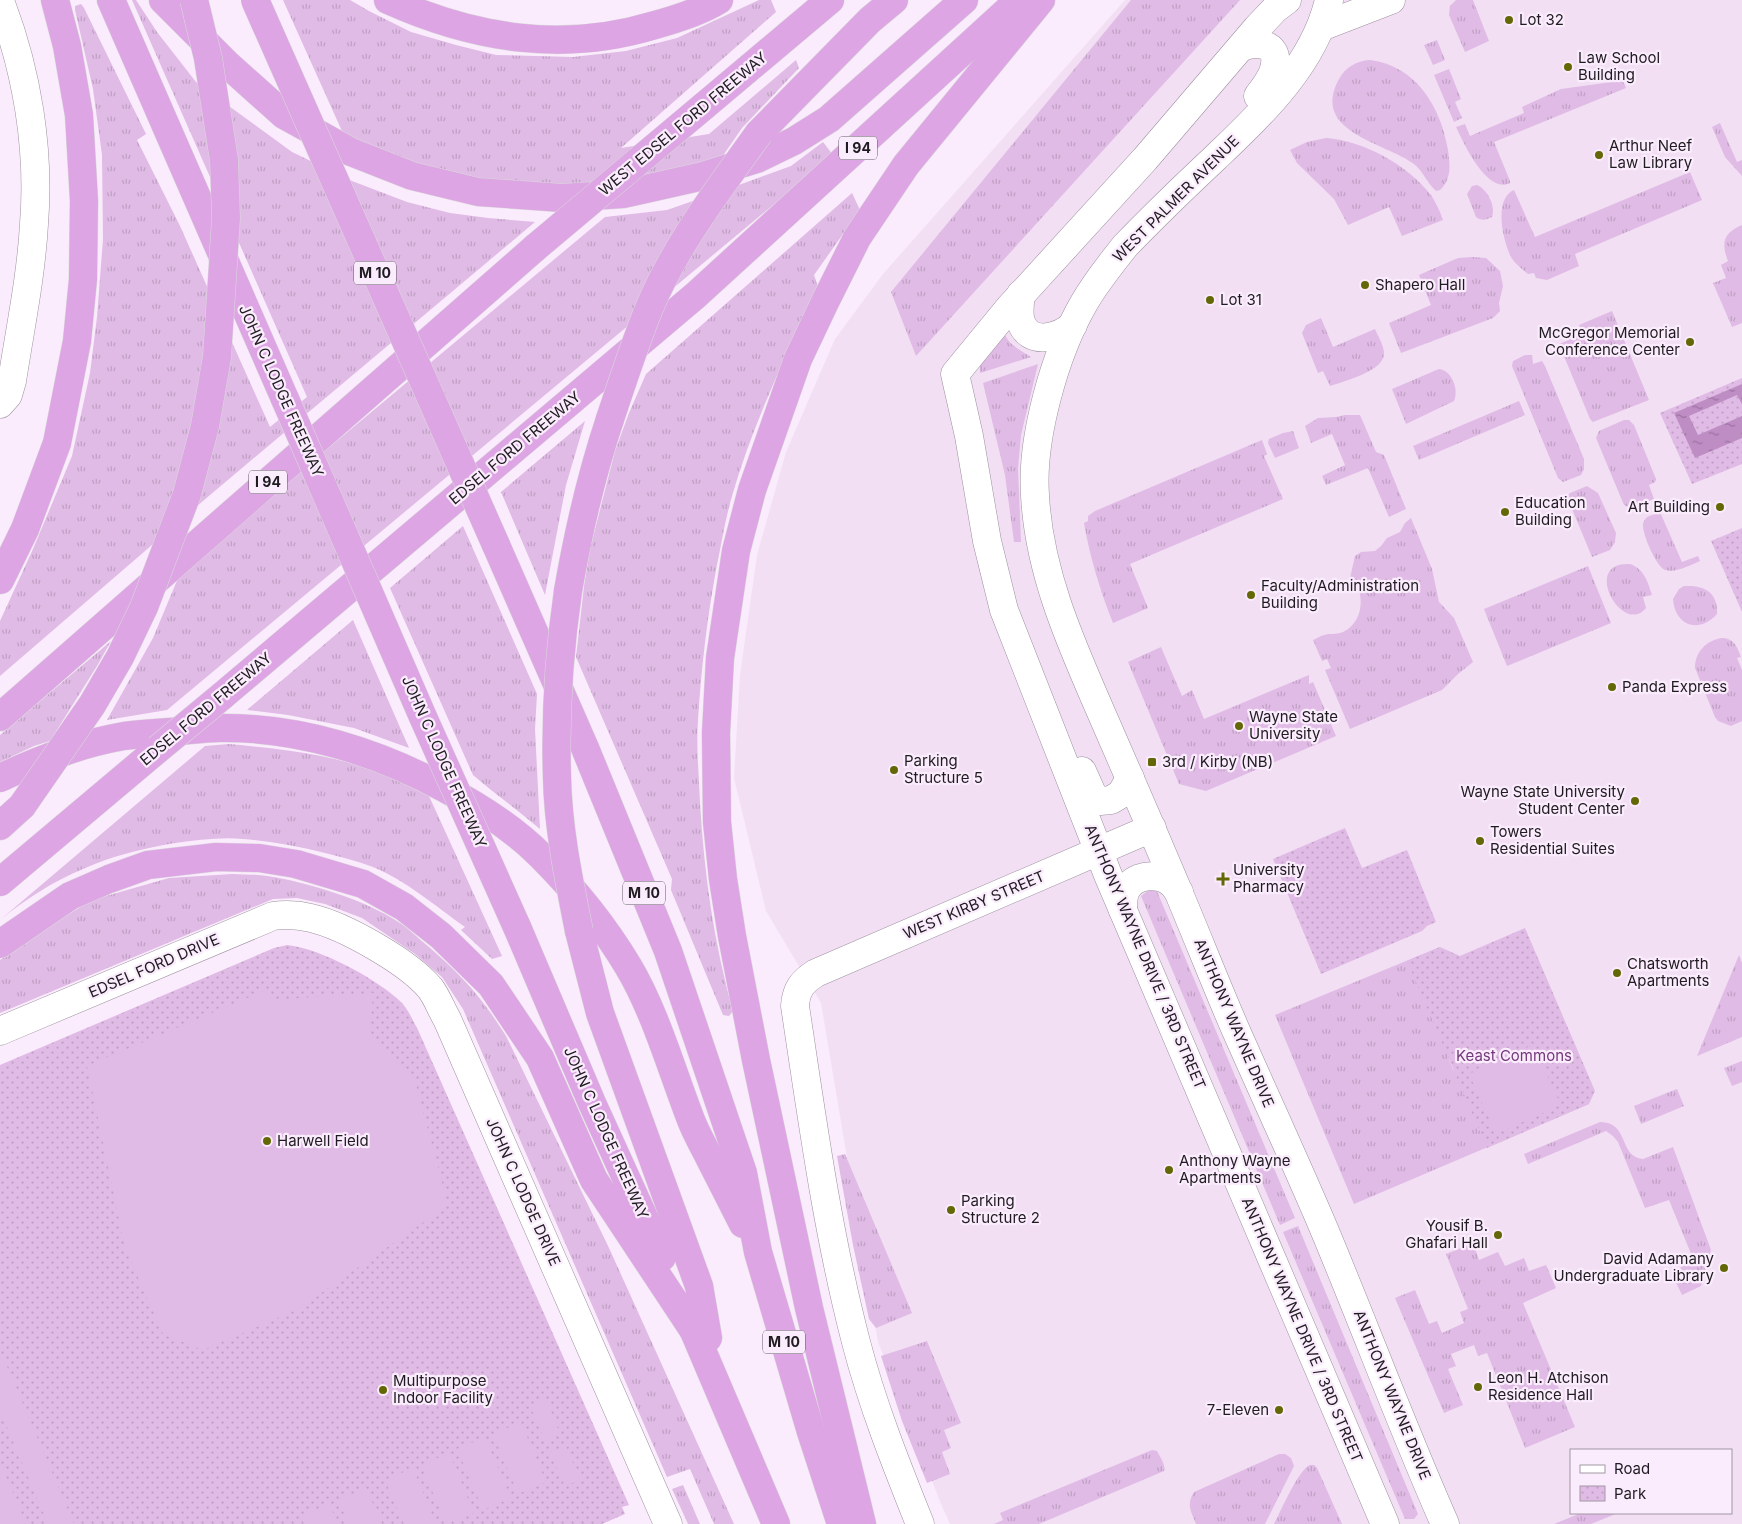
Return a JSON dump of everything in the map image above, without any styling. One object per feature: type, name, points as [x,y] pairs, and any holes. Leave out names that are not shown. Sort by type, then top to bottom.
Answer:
[{"type":"highway","points":[[0,580],[25,529],[57,443],[77,342],[83,279],[84,201],[79,116],[67,46],[55,0]]},
{"type":"highway","name":"JOHN C LODGE FREEWAY","points":[[111,0],[423,718],[694,1331],[776,1524]]},
{"type":"highway","points":[[163,0],[227,64],[284,116],[350,152],[412,176],[478,192],[562,198],[623,194],[699,177],[757,159],[794,141],[829,119],[964,0]]},
{"type":"highway","points":[[0,826],[22,806],[92,705],[120,657],[144,607],[187,494],[205,426],[217,357],[226,218],[222,151],[208,58],[194,0]]},
{"type":"highway","name":"M 10","points":[[255,0],[585,748],[668,951],[742,1172],[758,1252],[811,1432],[841,1524]]},
{"type":"highway","points":[[388,0],[429,17],[499,36],[583,40],[636,31],[678,19],[719,0]]},
{"type":"highway","name":"WEST EDSEL FORD FREEWAY","points":[[0,716],[536,247],[830,0]]},
{"type":"highway","points":[[716,1385],[699,1286],[600,1013],[566,868],[557,778],[557,723],[561,638],[575,547],[596,462],[648,310],[674,260],[703,212],[759,133],[870,20],[894,0]]},
{"type":"highway","name":"EDSEL FORD FREEWAY","points":[[0,882],[696,295],[1019,0]]},
{"type":"highway","points":[[862,1524],[809,1308],[756,1060],[732,936],[717,822],[716,733],[720,658],[736,551],[752,490],[798,359],[829,294],[857,238],[906,165],[1041,0]]},
{"type":"highway","points":[[0,778],[26,766],[95,743],[125,736],[219,728],[250,729],[319,740],[383,759],[419,774],[484,811],[540,855],[582,901],[607,934],[629,968],[644,997],[693,1124],[758,1252]]},
{"type":"highway","points":[[0,944],[70,896],[148,865],[216,857],[259,858],[296,864],[363,884],[404,907],[441,936],[491,985],[540,1058],[594,1180],[694,1331]]},
{"type":"street","points":[[1073,324],[1066,332],[1056,336],[1040,337],[1032,335],[1021,322],[1019,312],[1021,294],[1145,159],[1269,16],[1287,0]]},
{"type":"street","name":"WEST PALMER AVENUE","points":[[1037,517],[1034,495],[1041,421],[1047,396],[1073,324],[1093,289],[1124,246],[1275,98],[1311,46],[1321,27],[1329,0]]},
{"type":"street","points":[[1321,27],[1391,0]]},
{"type":"street","points":[[0,1],[19,62],[28,105],[34,150],[35,194],[32,251],[12,381],[8,395],[0,404]]},
{"type":"street","points":[[1198,174],[1261,92],[1276,65],[1272,49],[1266,45],[1257,43],[1242,47]]},
{"type":"street","name":"ANTHONY WAYNE DRIVE / 3RD STREET","points":[[1021,294],[955,374],[970,436],[987,541],[1004,610],[1088,820],[1098,852],[1385,1524]]},
{"type":"street","name":"ANTHONY WAYNE DRIVE","points":[[1037,517],[1042,548],[1055,599],[1075,653],[1152,828],[1232,1022],[1323,1228],[1435,1517]]},
{"type":"street","points":[[1038,698],[1058,715],[1094,798],[1100,801],[1111,800],[1121,794],[1130,778]]},
{"type":"street","name":"WEST KIRBY STREET","points":[[920,1524],[878,1416],[856,1343],[836,1260],[794,1006],[799,987],[805,980],[816,973],[1152,828]]},
{"type":"street","points":[[1123,910],[1127,888],[1141,878],[1152,876],[1164,879],[1171,882],[1179,892]]},
{"type":"street","name":"EDSEL FORD DRIVE","points":[[0,1031],[273,916],[285,914],[311,918]]},
{"type":"street","name":"JOHN C LODGE DRIVE","points":[[311,918],[343,930],[375,947],[404,965],[430,989],[447,1018],[460,1047],[668,1524]]},
{"type":"shaded area","name":"Wayne State University","points":[[1125,0],[1742,0],[1742,1524],[950,1524],[878,1342],[821,1003],[766,911],[734,778],[740,675],[757,555],[786,452],[835,339],[883,274]]},
{"type":"green space","points":[[132,0],[136,0],[157,32],[196,82],[292,152],[352,181],[407,202],[450,213],[535,222],[210,495],[0,676],[0,621],[72,456],[90,373],[97,317],[103,239],[102,155],[93,89],[75,6],[81,4],[84,8],[146,134],[137,140],[180,226],[270,427],[307,397]]},
{"type":"green space","points":[[283,0],[350,0],[411,32],[456,45],[496,55],[573,57],[626,51],[677,38],[759,0],[771,0],[776,12],[621,148],[709,134],[796,60],[799,68],[742,128],[722,157],[637,179],[559,186],[446,176],[346,140]]},
{"type":"green space","points":[[1131,0],[1240,0],[916,356],[891,292]]},
{"type":"green space","points":[[1456,0],[1473,0],[1489,41],[1465,52],[1449,15],[1450,6]]},
{"type":"green space","points":[[1437,40],[1445,60],[1433,65],[1424,45]]},
{"type":"green space","points":[[1370,60],[1387,64],[1401,71],[1413,80],[1433,105],[1445,134],[1449,161],[1447,181],[1440,190],[1436,191],[1414,164],[1354,133],[1342,123],[1334,112],[1333,97],[1339,79],[1352,65]]},
{"type":"green space","points":[[1449,69],[1461,99],[1455,102],[1462,118],[1454,122],[1434,75]]},
{"type":"green space","points":[[1622,79],[1626,88],[1494,142],[1510,183],[1501,185],[1485,175],[1470,154],[1456,127],[1465,124],[1470,136],[1524,113],[1522,107],[1561,89]]},
{"type":"green space","points":[[1720,123],[1737,162],[1742,160],[1742,176],[1725,157],[1712,127]]},
{"type":"green space","points":[[1326,138],[1341,140],[1370,149],[1398,165],[1431,195],[1443,220],[1402,236],[1389,207],[1348,225],[1334,199],[1297,163],[1290,150],[1307,142]]},
{"type":"green space","points":[[823,142],[833,155],[167,710],[107,720],[153,638],[181,571],[605,217],[667,210],[791,166]]},
{"type":"green space","points":[[1690,172],[1702,200],[1575,254],[1579,266],[1547,280],[1536,278],[1534,273],[1528,274],[1511,257],[1503,231],[1502,211],[1508,195],[1514,190],[1535,237]]},
{"type":"green space","points":[[1477,185],[1484,190],[1492,203],[1492,217],[1488,219],[1482,220],[1476,217],[1467,194],[1472,186]]},
{"type":"green space","points":[[852,193],[860,210],[814,275],[818,287],[771,390],[740,469],[725,524],[710,607],[699,701],[697,730],[698,761],[707,882],[720,960],[733,1011],[729,1016],[723,1015],[671,890],[672,879],[576,657],[584,586],[590,549],[615,451],[646,374]]},
{"type":"green space","points":[[1742,225],[1742,323],[1732,327],[1713,283],[1726,278],[1721,265],[1728,261],[1724,244],[1725,239],[1731,231]]},
{"type":"green space","points":[[1458,258],[1486,258],[1500,271],[1503,286],[1499,303],[1500,311],[1493,318],[1401,353],[1389,323],[1431,305],[1419,275]]},
{"type":"green space","points":[[1612,311],[1649,400],[1593,422],[1590,419],[1559,344],[1583,334],[1579,325]]},
{"type":"green space","points":[[1321,318],[1333,347],[1375,329],[1382,343],[1383,359],[1371,370],[1330,386],[1323,371],[1318,373],[1302,333],[1306,325]]},
{"type":"green space","points":[[1005,335],[1013,345],[1031,357],[980,373],[980,363]]},
{"type":"green space","points":[[1525,355],[1532,355],[1533,364],[1542,361],[1545,366],[1584,459],[1584,469],[1581,475],[1563,482],[1558,478],[1512,366],[1513,361]]},
{"type":"green space","points":[[1038,364],[1021,435],[1018,468],[1021,542],[1014,542],[1005,475],[983,383]]},
{"type":"green space","points":[[1439,369],[1448,373],[1453,381],[1456,392],[1454,401],[1406,424],[1392,389]]},
{"type":"green space","points":[[1742,378],[1742,464],[1692,484],[1660,413]]},
{"type":"green space","points":[[1519,401],[1525,415],[1419,460],[1413,446]]},
{"type":"green space","points":[[1360,415],[1376,452],[1384,455],[1406,509],[1389,517],[1368,468],[1326,485],[1322,476],[1345,465],[1332,434],[1311,443],[1305,426],[1318,418]]},
{"type":"green space","points":[[1624,420],[1629,420],[1634,425],[1656,479],[1655,482],[1649,485],[1654,499],[1631,508],[1624,505],[1596,438],[1599,431]]},
{"type":"green space","points":[[585,421],[566,485],[545,595],[501,492]]},
{"type":"green space","points":[[1293,431],[1299,448],[1275,458],[1268,443],[1269,439]]},
{"type":"green space","points":[[1262,440],[1267,454],[1264,456],[1283,499],[1130,564],[1148,608],[1113,623],[1089,549],[1084,523],[1088,521],[1088,516],[1095,511]]},
{"type":"green space","points":[[1587,486],[1598,493],[1616,533],[1615,542],[1610,550],[1592,557],[1567,497],[1570,493]]},
{"type":"green space","points":[[1660,512],[1682,562],[1698,556],[1700,561],[1670,571],[1661,567],[1650,549],[1643,529],[1644,521],[1647,517]]},
{"type":"green space","points":[[1411,518],[1432,569],[1439,602],[1454,618],[1473,662],[1442,690],[1350,729],[1325,670],[1331,668],[1327,659],[1322,661],[1313,640],[1324,635],[1343,632],[1353,625],[1359,615],[1361,603],[1359,591],[1350,578],[1355,556],[1361,552],[1375,551],[1387,538],[1400,532],[1405,523]]},
{"type":"green space","points":[[463,526],[537,694],[535,729],[540,829],[473,775],[390,588]]},
{"type":"green space","points":[[1742,528],[1742,612],[1711,541]]},
{"type":"green space","points":[[1630,564],[1642,573],[1652,595],[1643,597],[1646,608],[1637,614],[1627,613],[1618,606],[1611,596],[1607,584],[1608,574],[1615,566]]},
{"type":"green space","points":[[1588,566],[1611,623],[1507,666],[1484,609]]},
{"type":"green space","points":[[1684,586],[1698,587],[1708,591],[1715,600],[1717,614],[1703,624],[1689,624],[1683,621],[1678,616],[1673,599],[1679,589]]},
{"type":"green space","points":[[353,620],[409,748],[354,728],[288,715],[247,710]]},
{"type":"green space","points":[[1721,638],[1732,641],[1741,657],[1737,658],[1742,670],[1742,721],[1731,726],[1718,721],[1715,717],[1695,668],[1697,657],[1702,648]]},
{"type":"green space","points":[[111,641],[50,741],[34,746],[0,762],[0,735]]},
{"type":"green space","points":[[1161,647],[1182,696],[1192,690],[1204,719],[1309,675],[1309,684],[1313,682],[1336,736],[1206,791],[1179,784],[1128,662]]},
{"type":"green space","points":[[229,744],[287,750],[335,759],[376,772],[429,796],[502,956],[492,959],[461,930],[465,927],[398,879],[373,867],[305,848],[274,842],[234,838],[175,843],[127,853],[104,861],[61,879],[0,920],[205,746]]},
{"type":"green space","points":[[1345,828],[1362,868],[1407,850],[1436,922],[1427,926],[1422,931],[1321,974],[1273,859]]},
{"type":"green space","points":[[232,874],[263,875],[318,887],[370,907],[409,930],[448,964],[479,997],[506,1036],[609,1248],[734,1524],[714,1524],[690,1469],[667,1477],[463,1009],[442,977],[415,954],[362,918],[325,904],[297,898],[273,899],[0,1013],[0,960],[47,927],[92,900],[169,878]]},
{"type":"green space","points":[[1150,889],[1156,889],[1295,1218],[1280,1225],[1141,896]]},
{"type":"green space","name":"Keast Commons","points":[[1525,928],[1595,1091],[1589,1104],[1487,1148],[1407,961],[1440,947],[1460,956]]},
{"type":"green space","points":[[287,945],[316,952],[348,966],[392,994],[409,1013],[629,1505],[622,1507],[625,1514],[602,1524],[0,1524],[0,1065],[274,948]]},
{"type":"green space","points":[[1440,947],[1448,1057],[1453,1070],[1589,1104],[1354,1204],[1275,1015]]},
{"type":"green space","points":[[1739,955],[1742,963],[1742,1037],[1697,1056]]},
{"type":"green space","name":"Harwell Field","points":[[266,990],[271,1000],[373,993],[370,1033],[414,1077],[448,1205],[298,1309],[203,1350],[163,1334],[125,1248],[87,1066]]},
{"type":"green space","points":[[1533,1045],[1561,1105],[1496,1134],[1469,1074]]},
{"type":"green space","points":[[1742,1061],[1742,1082],[1732,1086],[1724,1068]]},
{"type":"green space","points":[[1677,1089],[1684,1106],[1641,1124],[1634,1106]]},
{"type":"green space","points":[[1600,1122],[1616,1128],[1635,1157],[1643,1159],[1673,1147],[1711,1250],[1701,1286],[1682,1295],[1673,1276],[1677,1269],[1694,1261],[1669,1200],[1645,1208],[1618,1142],[1606,1131],[1528,1164],[1524,1154]]},
{"type":"green space","points":[[845,1154],[912,1313],[876,1328],[869,1319],[837,1156]]},
{"type":"green space","points":[[1298,1226],[1418,1514],[1414,1519],[1405,1519],[1283,1232]]},
{"type":"green space","points":[[1473,1243],[1479,1260],[1498,1252],[1505,1266],[1524,1258],[1529,1271],[1546,1265],[1556,1288],[1523,1303],[1575,1427],[1525,1448],[1487,1353],[1478,1356],[1474,1345],[1451,1354],[1456,1366],[1448,1369],[1463,1405],[1444,1413],[1395,1298],[1415,1290],[1429,1324],[1437,1321],[1442,1333],[1464,1323],[1460,1312],[1468,1309],[1446,1254]]},
{"type":"green space","points":[[927,1341],[961,1423],[944,1430],[951,1448],[942,1452],[950,1474],[927,1483],[902,1421],[881,1356]]},
{"type":"green space","points":[[0,1350],[74,1524],[48,1524],[0,1411]]},
{"type":"green space","points":[[546,1399],[560,1433],[545,1440],[530,1406]]},
{"type":"green space","points":[[521,1422],[546,1482],[518,1494],[493,1434]]},
{"type":"green space","points":[[485,1437],[511,1498],[483,1510],[457,1449]]},
{"type":"green space","points":[[566,1446],[580,1480],[565,1486],[550,1452]]},
{"type":"green space","points":[[1152,1450],[1157,1451],[1164,1471],[1039,1524],[994,1524],[1003,1520],[1000,1513]]},
{"type":"green space","points":[[449,1453],[474,1513],[446,1524],[421,1465]]},
{"type":"green space","points":[[1279,1454],[1285,1454],[1291,1458],[1294,1466],[1265,1524],[1196,1524],[1190,1504],[1194,1492]]},
{"type":"green space","points":[[0,1462],[26,1524],[0,1524]]},
{"type":"green space","points":[[1314,1465],[1317,1468],[1342,1524],[1274,1524],[1295,1482],[1305,1468]]},
{"type":"green space","points":[[413,1468],[436,1524],[404,1524],[385,1480]]},
{"type":"green space","points":[[683,1485],[700,1524],[688,1524],[672,1489]]},
{"type":"green space","points":[[366,1488],[382,1524],[349,1524],[338,1500]]},
{"type":"green space","points":[[329,1504],[338,1524],[304,1524],[301,1516]]},
{"type":"green space","points":[[1579,1514],[1616,1514],[1591,1524],[1554,1524]]},
{"type":"water","points":[[1742,384],[1742,404],[1737,395],[1689,416],[1698,435],[1742,416],[1742,438],[1695,458],[1674,413]]},
{"type":"place","name":"Lot 32","points":[[1509,20]]},
{"type":"place","name":"Law School Building","points":[[1568,67]]},
{"type":"place","name":"Arthur Neef Law Library","points":[[1599,155]]},
{"type":"place","name":"Shapero Hall","points":[[1365,285]]},
{"type":"place","name":"Lot 31","points":[[1210,300]]},
{"type":"place","name":"McGregor Memorial Conference Center","points":[[1690,342]]},
{"type":"place","name":"Art Building","points":[[1720,507]]},
{"type":"place","name":"Education Building","points":[[1505,512]]},
{"type":"place","name":"Faculty/Administration Building","points":[[1251,595]]},
{"type":"place","name":"Panda Express","points":[[1612,687]]},
{"type":"place","name":"Wayne State University","points":[[1239,726]]},
{"type":"place","name":"3rd / Kirby (NB)","points":[[1152,762]]},
{"type":"place","name":"Parking Structure 5","points":[[894,770]]},
{"type":"place","name":"Wayne State University Student Center","points":[[1635,801]]},
{"type":"place","name":"Towers Residential Suites","points":[[1480,841]]},
{"type":"place","name":"University Pharmacy","points":[[1223,879]]},
{"type":"place","name":"Chatsworth Apartments","points":[[1617,973]]},
{"type":"place","name":"Harwell Field","points":[[267,1141]]},
{"type":"place","name":"Anthony Wayne Apartments","points":[[1169,1170]]},
{"type":"place","name":"Parking Structure 2","points":[[951,1210]]},
{"type":"place","name":"Yousif B. Ghafari Hall","points":[[1498,1235]]},
{"type":"place","name":"David Adamany Undergraduate Library","points":[[1724,1268]]},
{"type":"place","name":"Leon H. Atchison Residence Hall","points":[[1478,1387]]},
{"type":"place","name":"Multipurpose Indoor Facility","points":[[383,1390]]},
{"type":"place","name":"7-Eleven","points":[[1279,1410]]}]
